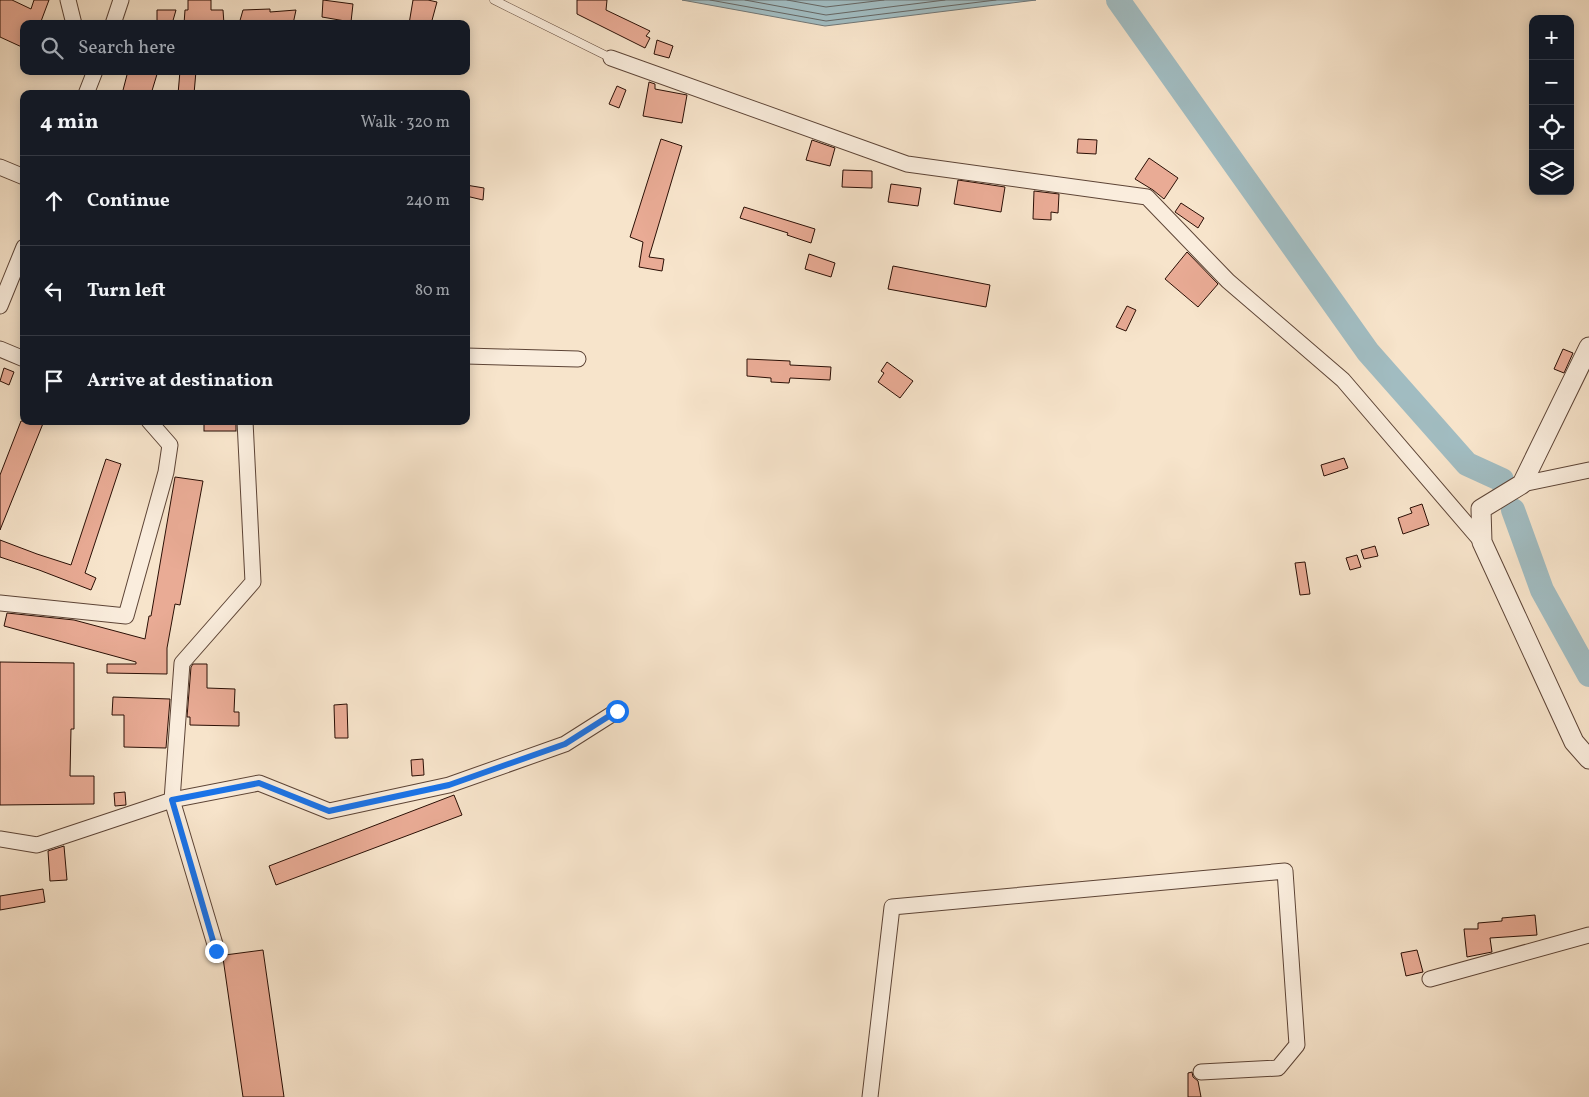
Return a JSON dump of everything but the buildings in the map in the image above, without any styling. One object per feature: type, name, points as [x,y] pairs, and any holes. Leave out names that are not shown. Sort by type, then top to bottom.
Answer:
[{"type":"street","points":[[68,0],[73,20]]},
{"type":"street","points":[[114,20],[121,0]]},
{"type":"street","points":[[611,58],[907,164],[1147,197],[1228,281],[1343,380],[1482,542],[1574,742],[1589,759]]},
{"type":"street","points":[[0,167],[20,175]]},
{"type":"street","points":[[0,306],[20,258]]},
{"type":"street","points":[[1522,484],[1589,347]]},
{"type":"street","points":[[0,349],[20,357]]},
{"type":"street","points":[[470,356],[578,359]]},
{"type":"street","points":[[0,603],[126,616],[166,472],[170,445],[152,425]]},
{"type":"street","points":[[216,951],[172,800],[182,663],[253,582],[245,425]]},
{"type":"street","points":[[1482,542],[1481,509],[1522,484],[1589,470]]},
{"type":"street","points":[[0,839],[37,845],[172,800],[259,783],[329,811],[449,785],[565,744],[617,711]]},
{"type":"street","points":[[870,1097],[892,907],[1285,871],[1297,1045],[1278,1068],[1201,1072]]},
{"type":"street","points":[[1430,979],[1589,935]]},
{"type":"lane","points":[[494,0],[611,58]]},
{"type":"water","points":[[682,0],[1036,0],[825,26]]},
{"type":"waterway","points":[[1118,0],[1368,352],[1467,464],[1502,480],[1504,486]]},
{"type":"waterway","points":[[1513,510],[1542,590],[1589,675]]},
{"type":"route","points":[[216,951],[172,800],[259,783],[329,811],[449,785],[565,744],[617,711]]}]
